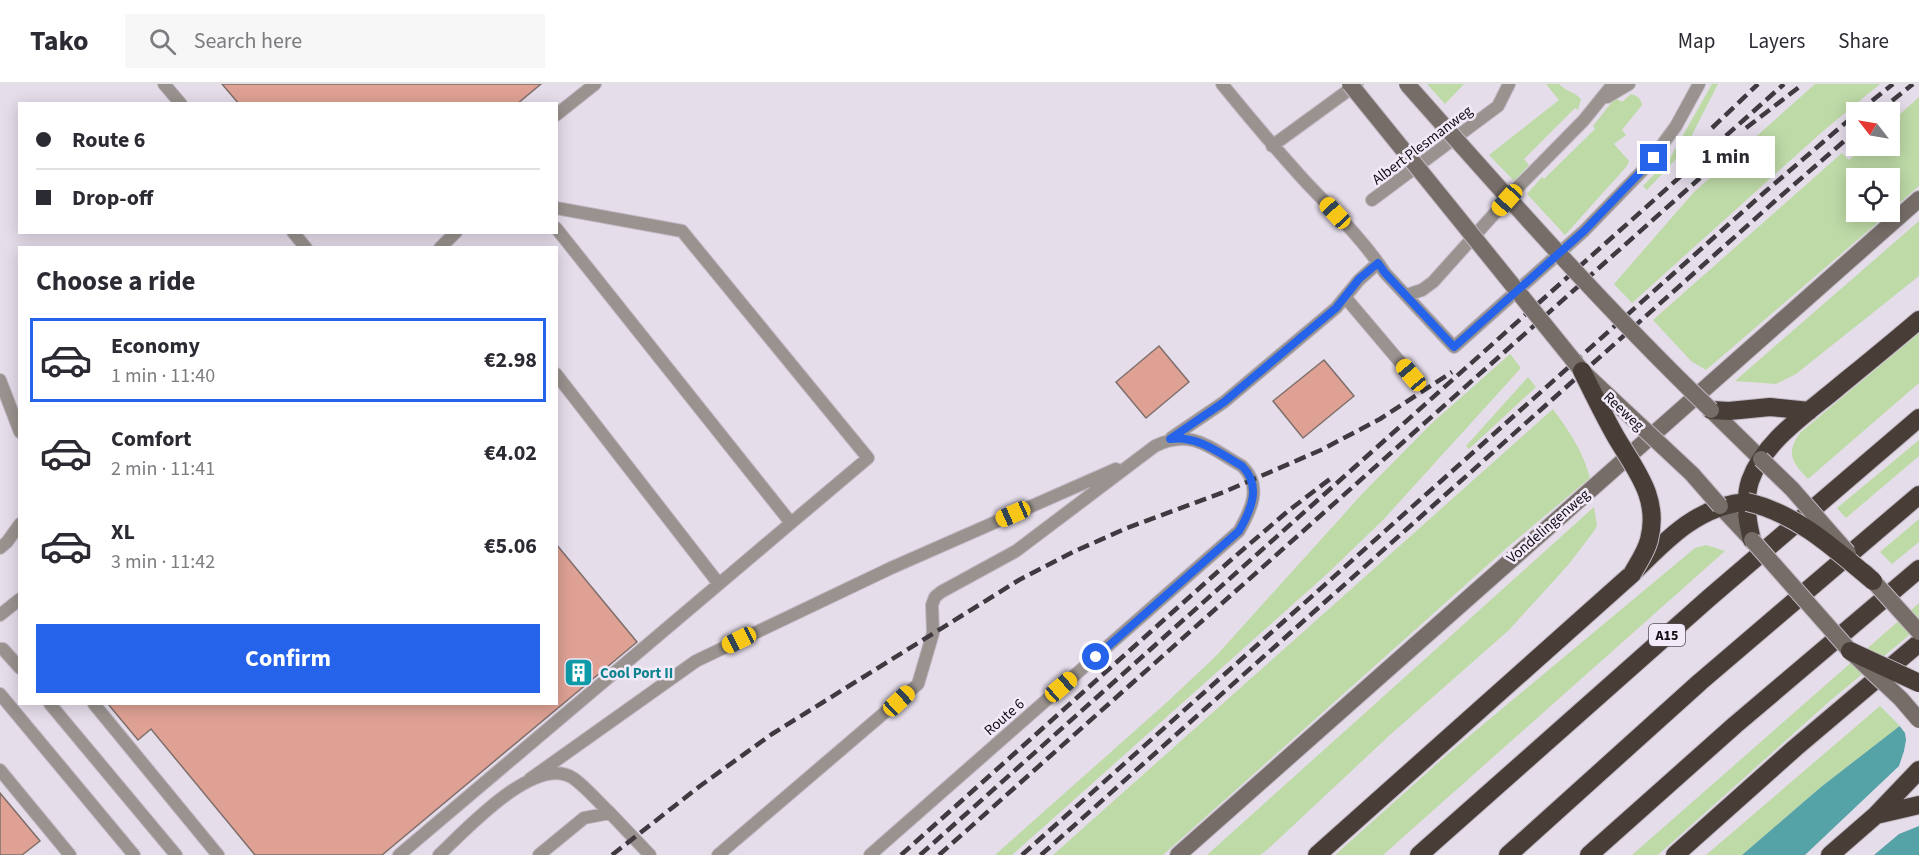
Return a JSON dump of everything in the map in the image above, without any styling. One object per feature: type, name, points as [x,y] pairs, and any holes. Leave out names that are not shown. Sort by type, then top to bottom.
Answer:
[{"type":"highway","points":[[1752,540],[1747,502],[1750,482],[1761,459],[1784,432],[1919,321]]},
{"type":"highway","points":[[1582,371],[1648,495],[1651,516],[1649,542],[1632,574]]},
{"type":"highway","points":[[1711,410],[1737,411],[1770,406],[1809,411]]},
{"type":"highway","name":"A15","points":[[1419,855],[1709,598],[1919,418]]},
{"type":"highway","points":[[1508,855],[1700,682],[1919,495]]},
{"type":"highway","points":[[1317,855],[1632,574],[1677,531],[1707,512],[1720,506],[1747,502],[1774,510],[1795,521],[1873,581]]},
{"type":"highway","points":[[1589,855],[1735,725],[1919,568]]},
{"type":"highway","points":[[1675,855],[1795,748],[1919,643]]},
{"type":"highway","points":[[1850,651],[1919,683]]},
{"type":"highway","points":[[1830,855],[1876,815],[1919,770]]},
{"type":"highway","points":[[1876,815],[1919,805]]},
{"type":"main road","name":"Reeweg","points":[[1350,84],[1582,371],[1692,474],[1850,651],[1901,699],[1919,720]]},
{"type":"main road","points":[[1407,84],[1558,253],[1667,368],[1791,489],[1919,632]]},
{"type":"main road","name":"Vondelingenweg","points":[[1178,855],[1919,199]]},
{"type":"lane","points":[[165,84],[179,102]]},
{"type":"lane","points":[[558,113],[595,84]]},
{"type":"lane","points":[[1222,84],[1272,146],[1454,347],[1584,231],[1646,167],[1676,126],[1699,84]]},
{"type":"lane","points":[[1272,146],[1357,84]]},
{"type":"lane","name":"Albert Plesmanweg","points":[[1372,200],[1498,106],[1509,84]]},
{"type":"lane","points":[[1599,102],[1602,84]]},
{"type":"lane","points":[[1407,295],[1429,287],[1614,84]]},
{"type":"lane","points":[[1599,102],[1629,84]]},
{"type":"lane","points":[[399,855],[868,458],[682,231],[558,208]]},
{"type":"lane","points":[[558,231],[791,523]]},
{"type":"lane","points":[[295,234],[304,246]]},
{"type":"lane","points":[[718,855],[918,684],[932,641],[932,605],[935,597],[1016,551],[1155,446],[1170,439],[1224,402],[1336,308],[1359,279],[1378,263]]},
{"type":"lane","points":[[1345,297],[1411,375]]},
{"type":"lane","points":[[558,377],[719,584]]},
{"type":"lane","points":[[0,380],[18,427]]},
{"type":"lane","name":"Route 6","points":[[870,855],[1239,531],[1250,511],[1253,499],[1254,489],[1247,472],[1242,466],[1199,442],[1180,438],[1170,439]]},
{"type":"lane","points":[[439,855],[507,792],[696,661],[891,568],[1136,460]]},
{"type":"lane","points":[[0,548],[18,527]]},
{"type":"lane","points":[[0,615],[17,605]]},
{"type":"lane","points":[[0,649],[3,649],[18,666]]},
{"type":"lane","points":[[0,694],[134,855]]},
{"type":"lane","points":[[51,705],[176,855]]},
{"type":"lane","points":[[95,705],[218,855]]},
{"type":"lane","points":[[0,770],[70,855]]},
{"type":"lane","points":[[530,778],[557,773],[572,777],[650,855]]},
{"type":"lane","points":[[539,855],[584,818],[610,813]]},
{"type":"green space","points":[[1427,84],[1464,84],[1445,104]]},
{"type":"green space","points":[[1546,84],[1559,84],[1579,97],[1581,99],[1578,110],[1575,108],[1524,159],[1529,165],[1514,181],[1489,155],[1559,100]]},
{"type":"green space","points":[[1712,84],[1718,84],[1691,137],[1677,158],[1647,190],[1643,186],[1670,158]]},
{"type":"green space","points":[[1815,84],[1880,84],[1858,102],[1846,102],[1846,112],[1632,303],[1614,284],[1694,192]]},
{"type":"green space","points":[[1631,94],[1639,98],[1642,105],[1622,130],[1626,135],[1614,144],[1629,161],[1627,166],[1565,235],[1527,194],[1542,177],[1544,179],[1595,129],[1593,126],[1615,98],[1622,102]]},
{"type":"green space","points":[[1919,97],[1919,186],[1900,202],[1900,168],[1846,168],[1846,222],[1878,222],[1706,370],[1691,361],[1653,320],[1842,153],[1849,160],[1853,156],[1900,156],[1900,114]]},
{"type":"green space","points":[[1919,221],[1919,276],[1796,374],[1776,384],[1735,381]]},
{"type":"green space","points":[[1919,333],[1919,383],[1808,479],[1792,457],[1793,446],[1801,432]]},
{"type":"green space","points":[[1510,354],[1521,368],[1383,520],[1328,573],[1012,855],[995,855],[1215,657],[1363,493],[1431,424]]},
{"type":"green space","points":[[1528,377],[1536,387],[1469,449],[1466,446]]},
{"type":"green space","points":[[1553,409],[1570,433],[1590,478],[1510,545],[1163,855],[1053,855]]},
{"type":"green space","points":[[1919,440],[1919,456],[1846,518],[1837,508]]},
{"type":"green space","points":[[1594,507],[1597,526],[1594,531],[1569,564],[1509,630],[1391,734],[1268,849],[1260,855],[1207,855]]},
{"type":"green space","points":[[1919,519],[1919,542],[1892,564],[1880,552]]},
{"type":"green space","points":[[1706,545],[1725,551],[1383,855],[1335,855],[1449,753],[1695,548]]},
{"type":"green space","points":[[1919,603],[1919,627],[1831,700],[1658,855],[1632,855]]},
{"type":"green space","points":[[1880,706],[1900,726],[1821,787],[1742,855],[1706,855]]},
{"type":"water","points":[[1919,711],[1919,855],[1742,855],[1821,787]]},
{"type":"pier","points":[[1919,708],[1919,826],[1899,834],[1874,855],[1805,855],[1899,766],[1906,740],[1905,733],[1898,724]]},
{"type":"building","points":[[222,84],[541,84],[519,102],[237,102]]},
{"type":"building","points":[[1159,346],[1189,382],[1146,418],[1116,382]]},
{"type":"building","points":[[1324,360],[1354,396],[1303,438],[1273,401]]},
{"type":"building","name":"Cool Port II","points":[[558,546],[637,642],[382,855],[255,855],[151,729],[138,740],[109,705],[558,705]]},
{"type":"building","points":[[0,793],[40,841],[22,855],[0,855]]},
{"type":"railway","points":[[1712,128],[1758,84]]},
{"type":"railway","points":[[920,855],[1784,84]]},
{"type":"railway","points":[[1746,128],[1803,84]]},
{"type":"railway","points":[[1870,102],[1893,84]]},
{"type":"railway","points":[[1890,102],[1913,84]]},
{"type":"railway","points":[[1022,855],[1766,191],[1846,122]]},
{"type":"railway","points":[[1041,855],[1846,140]]},
{"type":"railway","points":[[939,855],[1700,178]]},
{"type":"railway","points":[[612,855],[700,786],[772,734],[1019,580],[1073,552],[1127,528],[1224,492],[1321,450],[1380,419],[1452,372]]},
{"type":"railway","points":[[901,855],[1232,559],[1288,511],[1334,476]]},
{"type":"place","name":"Cool Port II","points":[[579,673]]},
{"type":"route","points":[[1096,657],[1239,531],[1250,511],[1254,489],[1252,481],[1242,466],[1199,442],[1190,439],[1170,439],[1224,402],[1336,308],[1359,279],[1378,263],[1454,347],[1584,231],[1654,158]]}]
